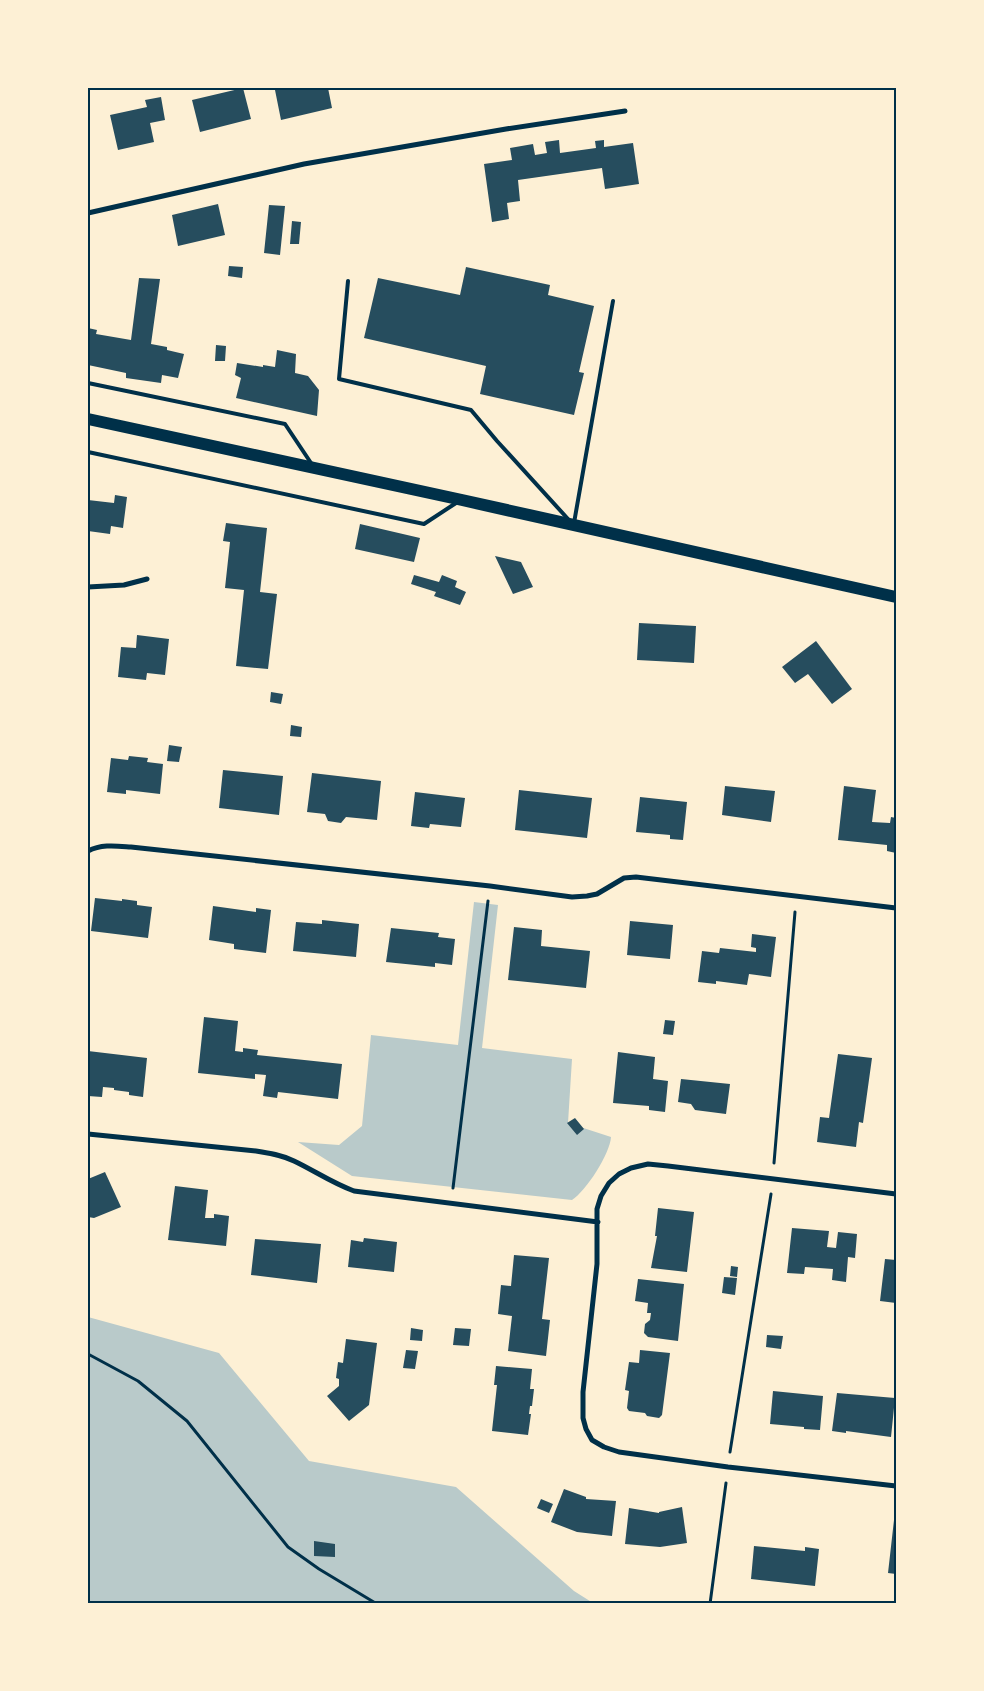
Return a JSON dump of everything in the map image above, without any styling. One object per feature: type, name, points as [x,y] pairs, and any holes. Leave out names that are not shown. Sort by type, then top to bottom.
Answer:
[{"type":"main road","points":[[88,418],[896,597]]},
{"type":"street","points":[[88,213],[304,164],[506,129],[626,111]]},
{"type":"street","points":[[88,587],[124,585],[147,579]]},
{"type":"street","points":[[88,851],[96,847],[110,846],[490,886],[572,897],[597,894],[624,878],[636,877],[896,908]]},
{"type":"street","points":[[88,1134],[256,1151],[278,1155],[294,1161],[335,1184],[354,1191],[598,1222]]},
{"type":"street","points":[[896,1193],[648,1164],[631,1168],[619,1174],[609,1183],[601,1196],[597,1209],[597,1264],[583,1392],[583,1418],[586,1430],[592,1440],[604,1447],[619,1452],[728,1467],[896,1486]]},
{"type":"lane","points":[[348,281],[338,379],[471,410],[573,525]]},
{"type":"lane","points":[[573,525],[613,301]]},
{"type":"lane","points":[[88,383],[285,424],[314,468]]},
{"type":"lane","points":[[88,452],[424,524],[462,500]]},
{"type":"path","points":[[452,1204],[490,886]]},
{"type":"path","points":[[710,1604],[728,1467],[773,1178],[796,896]]},
{"type":"path","points":[[88,1354],[138,1381],[187,1421],[288,1547],[319,1569],[377,1604]]},
{"type":"shaded area","points":[[474,902],[498,905],[482,1048],[572,1059],[568,1123],[611,1137],[610,1144],[596,1172],[584,1189],[572,1200],[352,1176],[298,1142],[339,1145],[362,1126],[371,1035],[458,1045]]},
{"type":"shaded area","points":[[88,1317],[219,1353],[309,1461],[456,1487],[574,1591],[593,1603],[88,1603]]},
{"type":"building","points":[[243,88],[251,119],[200,132],[192,100]]},
{"type":"building","points":[[287,88],[328,88],[332,108],[281,120],[275,90]]},
{"type":"building","points":[[161,97],[165,120],[150,123],[154,142],[118,150],[110,115],[147,107],[145,100]]},
{"type":"building","points":[[559,140],[560,153],[596,148],[595,141],[604,140],[604,147],[633,143],[639,184],[605,189],[602,168],[518,180],[520,201],[507,203],[509,219],[492,222],[484,164],[512,160],[510,148],[533,144],[535,155],[547,153],[545,142]]},
{"type":"building","points":[[218,204],[225,235],[178,246],[172,215]]},
{"type":"building","points":[[269,205],[285,206],[280,255],[264,253]]},
{"type":"building","points":[[292,221],[301,222],[299,244],[290,244]]},
{"type":"building","points":[[229,266],[243,267],[242,278],[228,276]]},
{"type":"building","points":[[466,267],[550,285],[548,295],[594,306],[579,372],[584,373],[574,415],[480,394],[486,366],[364,338],[378,278],[460,295]]},
{"type":"building","points":[[139,278],[160,279],[151,344],[167,347],[167,350],[184,354],[178,378],[162,375],[161,383],[126,378],[126,373],[88,365],[88,328],[97,330],[96,334],[131,340]]},
{"type":"building","points":[[216,345],[226,346],[225,361],[215,361]]},
{"type":"building","points":[[277,350],[296,354],[295,373],[308,376],[319,390],[317,416],[236,398],[241,378],[235,375],[237,363],[275,367]]},
{"type":"building","points":[[115,495],[127,497],[123,528],[111,526],[110,534],[88,531],[88,500],[114,503]]},
{"type":"building","points":[[226,523],[267,528],[260,592],[277,594],[268,669],[236,666],[244,590],[225,588],[230,542],[223,541]]},
{"type":"building","points":[[360,524],[420,538],[414,562],[355,549]]},
{"type":"building","points":[[495,556],[521,562],[533,587],[513,594]]},
{"type":"building","points":[[414,575],[439,582],[442,575],[457,581],[455,587],[466,592],[460,605],[434,596],[436,592],[411,584]]},
{"type":"building","points":[[639,623],[696,626],[694,663],[637,660]]},
{"type":"building","points":[[137,635],[169,639],[165,675],[147,673],[146,680],[118,677],[121,647],[136,648]]},
{"type":"building","points":[[816,641],[852,689],[832,704],[808,674],[795,683],[782,667]]},
{"type":"building","points":[[271,692],[283,694],[281,704],[270,702]]},
{"type":"building","points":[[291,725],[302,727],[301,737],[290,736]]},
{"type":"building","points":[[169,745],[182,747],[179,762],[167,761]]},
{"type":"building","points":[[129,756],[148,758],[147,762],[163,764],[160,794],[126,790],[126,794],[107,792],[111,758],[128,760]]},
{"type":"building","points":[[223,770],[283,776],[279,815],[219,808]]},
{"type":"building","points":[[312,773],[381,781],[377,820],[346,817],[341,823],[328,821],[325,814],[307,812]]},
{"type":"building","points":[[725,786],[775,791],[771,822],[722,815]]},
{"type":"building","points":[[844,786],[876,790],[872,822],[890,823],[891,817],[896,818],[896,853],[887,851],[887,845],[838,840]]},
{"type":"building","points":[[519,790],[592,798],[587,838],[515,830]]},
{"type":"building","points":[[415,792],[465,798],[461,827],[430,824],[429,828],[411,826]]},
{"type":"building","points":[[640,797],[687,802],[683,840],[670,839],[670,835],[636,832]]},
{"type":"building","points":[[95,898],[137,901],[137,905],[152,907],[148,938],[91,931]]},
{"type":"building","points":[[213,906],[256,912],[256,908],[271,910],[266,953],[234,949],[234,944],[209,940]]},
{"type":"building","points":[[322,920],[359,924],[356,957],[293,951],[296,922],[322,924]]},
{"type":"building","points":[[630,921],[673,925],[670,959],[627,955]]},
{"type":"building","points":[[514,927],[542,930],[541,946],[590,951],[586,988],[508,980]]},
{"type":"building","points":[[391,928],[439,933],[438,937],[455,939],[452,965],[435,963],[435,967],[386,962]]},
{"type":"building","points":[[752,934],[776,937],[771,977],[749,974],[747,985],[716,981],[716,984],[698,982],[702,951],[719,953],[720,948],[756,952],[756,948],[751,947]]},
{"type":"building","points":[[204,1017],[238,1021],[235,1051],[243,1052],[243,1048],[258,1050],[257,1055],[342,1064],[338,1099],[278,1092],[277,1098],[263,1096],[266,1075],[255,1074],[255,1079],[198,1073]]},
{"type":"building","points":[[665,1020],[675,1021],[673,1035],[663,1034]]},
{"type":"building","points":[[88,1051],[147,1058],[143,1097],[129,1095],[129,1092],[114,1090],[114,1088],[103,1087],[102,1097],[88,1096]]},
{"type":"building","points":[[618,1052],[655,1057],[653,1079],[668,1081],[665,1112],[649,1110],[649,1106],[613,1103]]},
{"type":"building","points":[[838,1054],[872,1058],[863,1123],[859,1122],[856,1147],[817,1142],[820,1117],[829,1118]]},
{"type":"building","points":[[681,1079],[730,1084],[726,1114],[695,1110],[691,1104],[678,1102]]},
{"type":"building","points":[[575,1118],[584,1129],[577,1135],[567,1123]]},
{"type":"building","points":[[105,1172],[121,1207],[94,1218],[88,1217],[88,1179]]},
{"type":"building","points":[[175,1186],[208,1190],[205,1218],[214,1218],[214,1214],[229,1216],[226,1246],[168,1240]]},
{"type":"building","points":[[658,1208],[694,1212],[687,1272],[651,1268],[657,1236],[655,1236]]},
{"type":"building","points":[[792,1228],[829,1231],[827,1247],[836,1248],[838,1232],[857,1234],[855,1258],[848,1257],[846,1282],[832,1280],[833,1269],[805,1267],[804,1274],[787,1273]]},
{"type":"building","points":[[364,1238],[397,1242],[394,1272],[348,1267],[351,1240],[363,1242]]},
{"type":"building","points":[[255,1239],[321,1244],[317,1283],[251,1275]]},
{"type":"building","points":[[514,1255],[549,1258],[542,1319],[550,1320],[546,1356],[508,1351],[512,1316],[498,1314],[501,1285],[511,1286]]},
{"type":"building","points":[[885,1259],[896,1260],[896,1303],[880,1301]]},
{"type":"building","points":[[731,1266],[738,1267],[737,1277],[730,1276]]},
{"type":"building","points":[[724,1277],[737,1278],[735,1295],[722,1293]]},
{"type":"building","points":[[638,1279],[684,1284],[678,1341],[648,1337],[644,1333],[645,1324],[650,1320],[651,1313],[647,1313],[648,1303],[635,1301]]},
{"type":"building","points":[[411,1328],[423,1330],[422,1341],[410,1340]]},
{"type":"building","points":[[455,1328],[471,1329],[469,1346],[453,1345]]},
{"type":"building","points":[[767,1335],[783,1336],[781,1349],[766,1347]]},
{"type":"building","points":[[346,1339],[377,1343],[369,1405],[349,1421],[327,1396],[339,1386],[339,1379],[336,1378],[338,1362],[343,1363]]},
{"type":"building","points":[[406,1350],[418,1351],[415,1369],[403,1368]]},
{"type":"building","points":[[640,1350],[670,1353],[662,1415],[659,1418],[647,1416],[645,1413],[629,1411],[627,1408],[629,1391],[625,1390],[629,1362],[639,1363]]},
{"type":"building","points":[[496,1366],[532,1369],[530,1389],[534,1389],[532,1406],[530,1406],[529,1414],[531,1414],[528,1435],[492,1431],[497,1385],[494,1385]]},
{"type":"building","points":[[773,1391],[823,1396],[820,1430],[770,1424]]},
{"type":"building","points":[[837,1393],[895,1398],[891,1437],[832,1431]]},
{"type":"building","points":[[564,1489],[586,1497],[586,1499],[616,1501],[612,1536],[577,1532],[551,1522]]},
{"type":"building","points":[[541,1499],[553,1504],[549,1513],[537,1508]]},
{"type":"building","points":[[682,1507],[687,1543],[660,1547],[625,1544],[629,1508],[659,1513]]},
{"type":"building","points":[[894,1520],[896,1520],[896,1574],[888,1573]]},
{"type":"building","points":[[314,1541],[335,1544],[335,1557],[314,1556]]},
{"type":"building","points":[[754,1546],[805,1551],[805,1547],[819,1549],[815,1586],[751,1579]]}]
